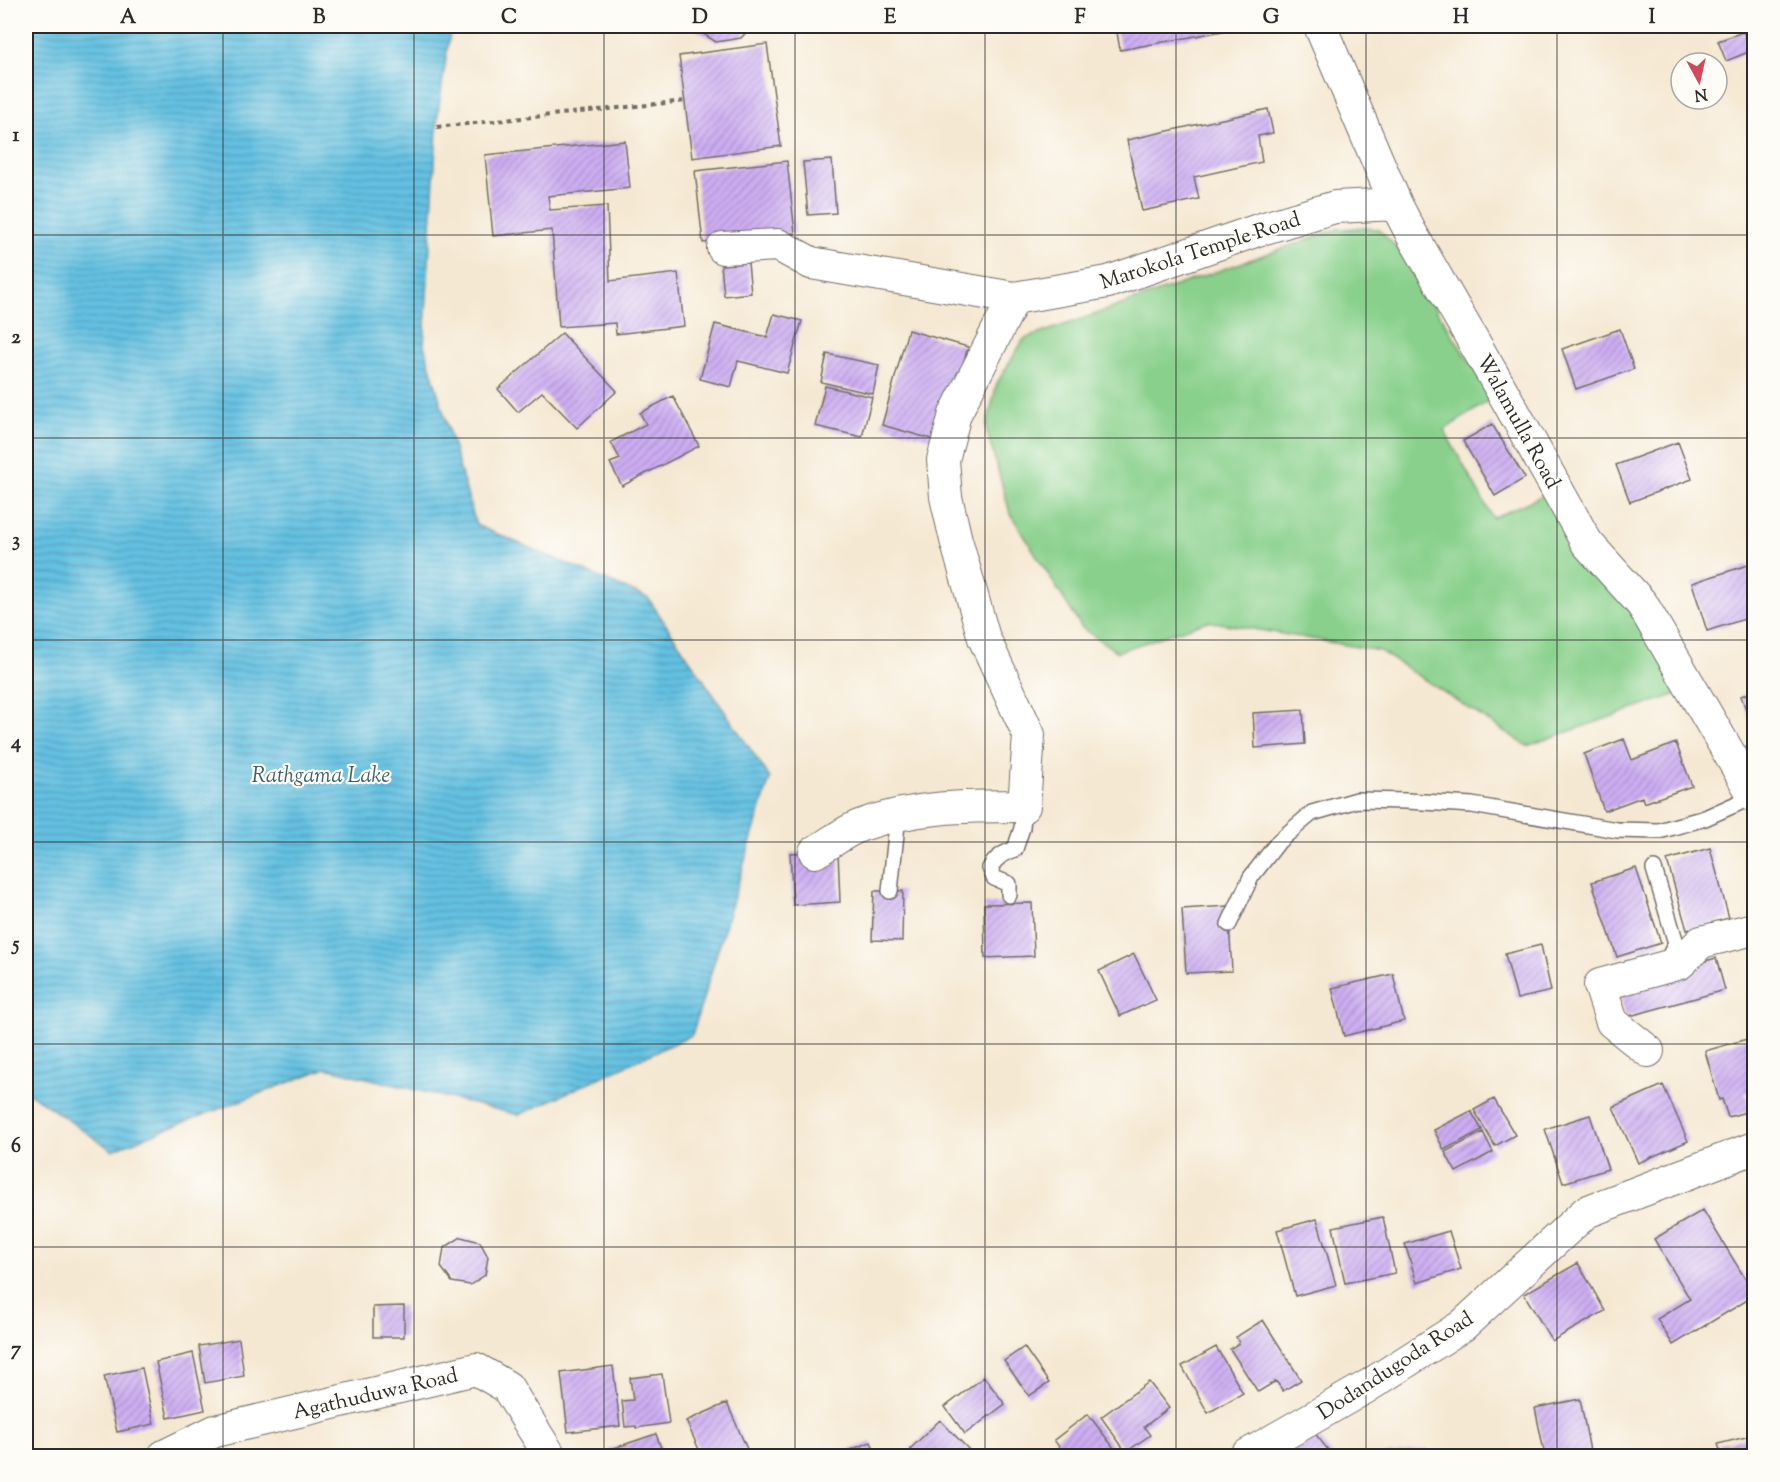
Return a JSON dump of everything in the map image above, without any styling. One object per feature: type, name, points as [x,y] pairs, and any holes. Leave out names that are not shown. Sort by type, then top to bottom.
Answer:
[{"type":"street","name":"Walamulla Road","points":[[1320,26],[1396,204],[1411,233],[1587,543],[1642,604],[1755,796]]},
{"type":"street","name":"Marokola Temple Road","points":[[723,248],[778,245],[811,263],[1014,298],[1108,282],[1258,230],[1335,207],[1396,204]]},
{"type":"street","points":[[815,852],[858,827],[898,815],[947,807],[1024,806],[1029,735],[984,638],[946,497],[943,460],[955,414],[1014,298]]},
{"type":"street","points":[[1648,1051],[1612,1022],[1600,985],[1680,963],[1701,942],[1755,929]]},
{"type":"street","name":"Dodandugoda Road","points":[[1246,1456],[1368,1386],[1462,1326],[1586,1212],[1755,1148]]},
{"type":"street","name":"Agathuduwa Road","points":[[170,1455],[214,1431],[476,1369],[507,1387],[550,1456]]},
{"type":"lane","points":[[1229,924],[1251,877],[1279,841],[1312,813],[1357,800],[1472,805],[1617,830],[1659,831],[1705,818],[1755,796]]},
{"type":"lane","points":[[1009,895],[1009,884],[994,878],[990,868],[994,860],[1015,849],[1022,828],[1024,806]]},
{"type":"lane","points":[[890,891],[898,815]]},
{"type":"lane","points":[[1654,869],[1676,943],[1664,967]]},
{"type":"path","points":[[437,127],[685,101]]},
{"type":"green space","points":[[1338,229],[1378,229],[1396,247],[1493,398],[1444,430],[1493,518],[1548,493],[1631,611],[1680,693],[1527,746],[1380,651],[1208,621],[1117,652],[1082,628],[1010,513],[986,428],[997,383],[1024,339]]},
{"type":"water","name":"Rathgama Lake","points":[[26,26],[451,26],[438,112],[424,345],[476,525],[648,598],[770,778],[692,1035],[519,1115],[326,1068],[112,1150],[26,1091]]},
{"type":"building","points":[[691,26],[752,26],[741,38],[716,42]]},
{"type":"building","points":[[1116,26],[1238,26],[1239,28],[1120,50]]},
{"type":"building","points":[[1743,32],[1751,51],[1729,60],[1729,51],[1722,51],[1718,41]]},
{"type":"building","points":[[767,44],[781,146],[692,158],[679,56]]},
{"type":"building","points":[[1268,109],[1273,133],[1258,136],[1262,162],[1194,177],[1199,199],[1142,211],[1127,140]]},
{"type":"building","points":[[625,141],[630,188],[548,196],[550,210],[607,206],[610,281],[678,273],[684,326],[616,334],[615,323],[559,327],[552,230],[493,236],[485,155]]},
{"type":"building","points":[[832,160],[836,213],[808,215],[803,162]]},
{"type":"building","points":[[787,161],[795,233],[703,243],[695,171]]},
{"type":"building","points":[[748,263],[751,293],[724,296],[721,265]]},
{"type":"building","points":[[774,314],[802,321],[787,373],[738,361],[731,387],[700,379],[715,324],[767,337]]},
{"type":"building","points":[[1620,329],[1634,369],[1576,389],[1562,349]]},
{"type":"building","points":[[908,330],[968,347],[942,442],[882,425]]},
{"type":"building","points":[[562,333],[617,391],[577,428],[542,392],[518,412],[498,389]]},
{"type":"building","points":[[827,354],[879,365],[873,394],[821,382]]},
{"type":"building","points":[[825,386],[872,397],[862,437],[815,426]]},
{"type":"building","points":[[673,396],[699,446],[622,486],[610,463],[620,459],[611,442],[646,424],[640,413]]},
{"type":"building","points":[[1492,424],[1525,478],[1495,496],[1463,441]]},
{"type":"building","points":[[1678,442],[1692,479],[1630,502],[1616,465]]},
{"type":"building","points":[[1748,565],[1754,586],[1754,616],[1707,631],[1692,583]]},
{"type":"building","points":[[1754,691],[1754,732],[1741,696]]},
{"type":"building","points":[[1303,710],[1305,744],[1255,748],[1253,713]]},
{"type":"building","points":[[1624,739],[1632,760],[1676,743],[1692,786],[1644,803],[1642,797],[1604,811],[1584,754]]},
{"type":"building","points":[[1710,848],[1729,918],[1687,930],[1667,860]]},
{"type":"building","points":[[838,851],[840,902],[793,905],[790,853]]},
{"type":"building","points":[[1636,868],[1661,943],[1617,957],[1592,882]]},
{"type":"building","points":[[874,891],[903,891],[902,941],[872,940]]},
{"type":"building","points":[[1032,903],[1034,956],[985,958],[984,904]]},
{"type":"building","points":[[1228,906],[1232,971],[1186,973],[1182,909]]},
{"type":"building","points":[[1541,945],[1551,991],[1517,999],[1505,954]]},
{"type":"building","points":[[1134,954],[1156,1000],[1120,1016],[1099,971]]},
{"type":"building","points":[[1716,958],[1725,990],[1626,1017],[1617,986]]},
{"type":"building","points":[[1393,974],[1404,1021],[1344,1036],[1332,988]]},
{"type":"building","points":[[1754,1037],[1754,1089],[1745,1092],[1750,1111],[1728,1117],[1722,1099],[1719,1100],[1705,1051]]},
{"type":"building","points":[[1663,1085],[1688,1141],[1638,1163],[1613,1107]]},
{"type":"building","points":[[1494,1099],[1515,1135],[1495,1146],[1474,1110]]},
{"type":"building","points":[[1471,1111],[1482,1130],[1444,1150],[1434,1130]]},
{"type":"building","points":[[1590,1115],[1608,1169],[1563,1183],[1545,1129]]},
{"type":"building","points":[[1483,1132],[1493,1152],[1456,1172],[1445,1152]]},
{"type":"building","points":[[1703,1210],[1754,1296],[1673,1345],[1657,1319],[1690,1299],[1654,1239]]},
{"type":"building","points":[[1383,1217],[1395,1273],[1345,1283],[1333,1227]]},
{"type":"building","points":[[1317,1219],[1336,1285],[1295,1296],[1277,1230]]},
{"type":"building","points":[[1449,1231],[1461,1269],[1417,1283],[1405,1244]]},
{"type":"building","points":[[461,1237],[480,1242],[488,1257],[485,1275],[470,1285],[452,1282],[441,1267],[444,1248]]},
{"type":"building","points":[[1578,1263],[1605,1311],[1552,1341],[1524,1294]]},
{"type":"building","points":[[404,1306],[404,1337],[373,1337],[373,1307]]},
{"type":"building","points":[[1263,1320],[1301,1380],[1283,1391],[1276,1381],[1258,1392],[1230,1349],[1239,1343],[1236,1337]]},
{"type":"building","points":[[239,1339],[244,1376],[205,1383],[199,1346]]},
{"type":"building","points":[[1024,1347],[1049,1383],[1029,1396],[1004,1361]]},
{"type":"building","points":[[1216,1347],[1243,1393],[1208,1413],[1182,1366]]},
{"type":"building","points":[[193,1353],[205,1410],[168,1418],[156,1362]]},
{"type":"building","points":[[613,1366],[620,1426],[568,1432],[561,1373]]},
{"type":"building","points":[[142,1368],[154,1424],[117,1432],[104,1376]]},
{"type":"building","points":[[662,1374],[669,1423],[636,1428],[636,1426],[625,1427],[622,1401],[633,1400],[630,1378]]},
{"type":"building","points":[[984,1377],[1005,1404],[965,1434],[945,1407]]},
{"type":"building","points":[[1149,1382],[1169,1408],[1144,1427],[1150,1435],[1126,1452],[1101,1417]]},
{"type":"building","points":[[1580,1399],[1591,1456],[1545,1456],[1535,1408]]},
{"type":"building","points":[[727,1403],[747,1449],[728,1456],[702,1456],[686,1421]]},
{"type":"building","points":[[1088,1414],[1120,1456],[1066,1456],[1054,1440]]},
{"type":"building","points":[[940,1420],[975,1456],[917,1456],[910,1449]]},
{"type":"building","points":[[1313,1431],[1333,1456],[1290,1456],[1286,1451]]},
{"type":"building","points":[[656,1434],[664,1456],[611,1456],[608,1450]]},
{"type":"building","points":[[1754,1435],[1754,1456],[1722,1456],[1718,1444]]},
{"type":"building","points":[[871,1442],[877,1456],[834,1456]]},
{"type":"building","points":[[1429,1449],[1429,1456],[1381,1456],[1381,1455]]}]
